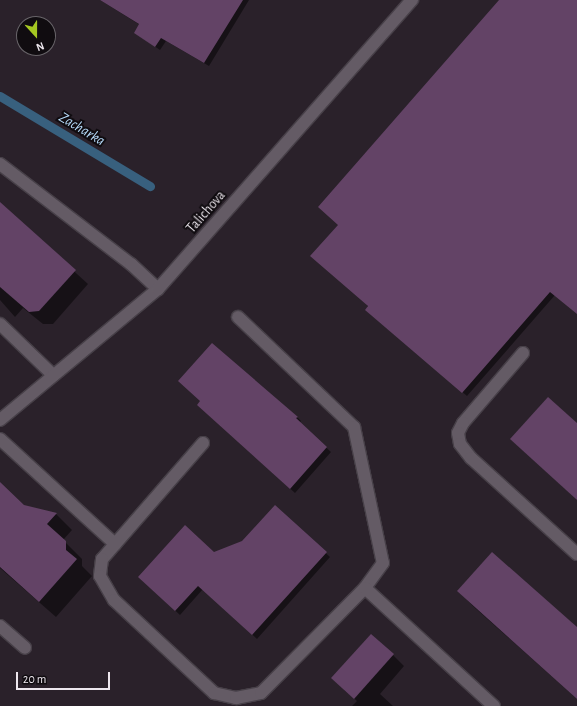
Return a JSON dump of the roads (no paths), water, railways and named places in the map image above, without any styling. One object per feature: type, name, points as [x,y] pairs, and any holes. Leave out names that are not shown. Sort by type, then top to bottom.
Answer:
[{"type":"street","name":"Talichova","points":[[0,420],[158,289],[412,0]]},
{"type":"street","points":[[0,164],[131,264],[158,289]]},
{"type":"street","points":[[203,443],[102,558],[100,576],[114,600],[214,693],[236,698],[261,693],[365,588],[383,563],[354,427],[238,316]]},
{"type":"street","points":[[0,324],[53,376]]},
{"type":"street","points":[[523,353],[463,423],[458,433],[460,444],[472,458],[577,554]]},
{"type":"street","points":[[0,439],[115,544]]},
{"type":"street","points":[[365,588],[494,706]]},
{"type":"street","points":[[0,626],[25,648]]},
{"type":"waterway","name":"Zacharka","points":[[0,96],[150,186]]}]
